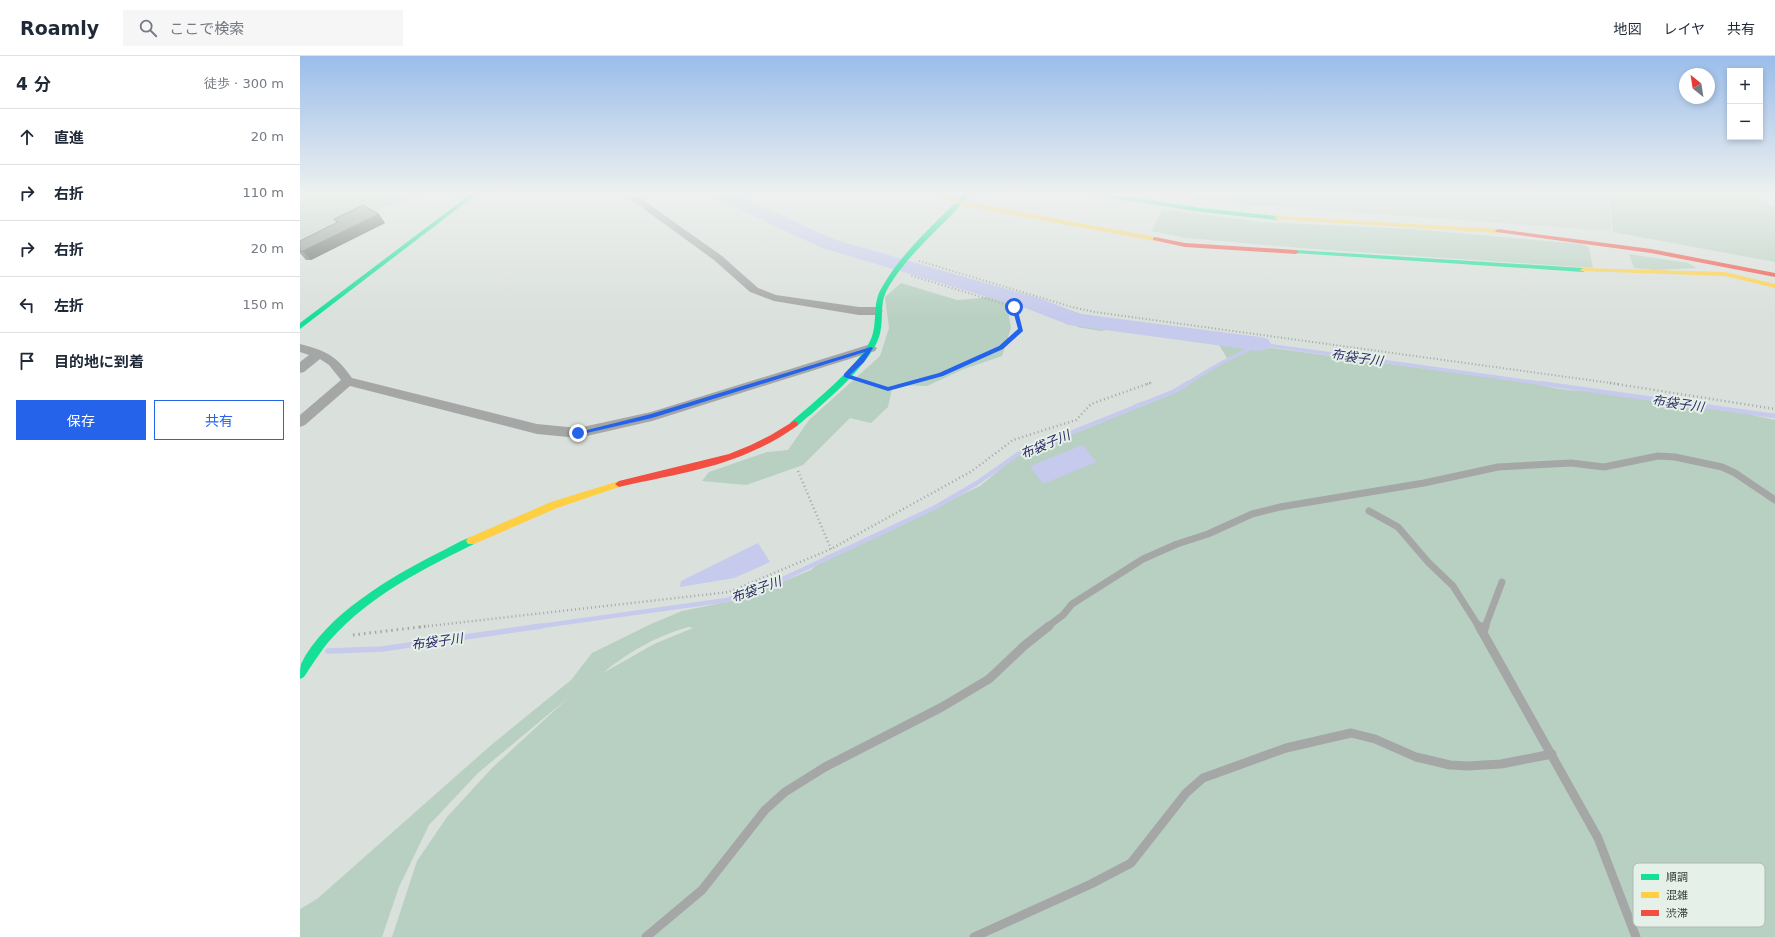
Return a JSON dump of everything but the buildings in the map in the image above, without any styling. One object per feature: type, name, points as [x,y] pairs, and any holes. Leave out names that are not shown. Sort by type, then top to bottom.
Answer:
[{"type":"main road","points":[[300,327],[422,234]]},
{"type":"main road","points":[[300,674],[325,638],[349,612],[373,593],[414,570],[524,516],[573,497],[633,480],[715,461],[756,447],[779,434],[846,376],[862,360],[871,348],[877,331],[877,311],[879,300],[884,289],[907,257],[929,234]]},
{"type":"main road","points":[[1126,234],[1185,245],[1599,271],[1725,274],[1775,286]]},
{"type":"main road","points":[[1518,234],[1584,240],[1682,256],[1775,276]]},
{"type":"street","points":[[685,234],[718,258],[754,290],[774,298],[859,311],[877,311]]},
{"type":"street","points":[[300,348],[319,353],[334,361],[348,381],[537,429],[578,433],[652,416],[871,348]]},
{"type":"street","points":[[300,369],[319,353]]},
{"type":"street","points":[[300,422],[348,381]]},
{"type":"lane","points":[[646,937],[702,890],[765,810],[785,792],[825,767],[942,707],[989,679],[1009,661],[1024,644],[1063,615],[1072,604],[1103,582],[1144,559],[1177,544],[1208,534],[1252,514],[1280,507],[1424,483],[1498,467],[1571,463],[1604,467],[1658,456],[1675,457],[1722,467],[1735,473],[1775,500]]},
{"type":"lane","points":[[1369,511],[1398,527],[1428,562],[1453,586],[1483,633],[1598,838],[1636,937]]},
{"type":"lane","points":[[1483,633],[1502,582]]},
{"type":"lane","points":[[974,937],[1091,884],[1131,863],[1177,803],[1203,778],[1286,748],[1351,733],[1362,734],[1418,758],[1448,765],[1482,767],[1512,763],[1552,754]]},
{"type":"path","points":[[907,257],[1095,312],[1632,386],[1775,409]]},
{"type":"path","points":[[846,376],[888,389],[941,374],[1001,348],[1021,330],[1014,307],[896,271]]},
{"type":"path","points":[[349,635],[729,592],[832,549],[972,471],[1013,440],[1076,420],[1091,404],[1153,382]]},
{"type":"path","points":[[798,471],[832,549]]},
{"type":"green space","points":[[300,234],[326,234],[300,250]]},
{"type":"green space","points":[[1167,234],[1470,234],[1582,244],[1589,248],[1593,268],[1314,249],[1186,238]]},
{"type":"green space","points":[[1624,234],[1775,234],[1775,262]]},
{"type":"green space","points":[[1629,254],[1688,263],[1697,268],[1655,270],[1634,268]]},
{"type":"green space","points":[[901,283],[957,300],[981,298],[998,293],[1017,293],[1081,314],[1229,337],[1265,347],[1531,383],[1568,390],[1580,391],[1583,389],[1748,414],[1775,420],[1775,937],[392,937],[417,861],[447,817],[492,768],[568,698],[478,773],[429,825],[399,887],[382,937],[300,937],[300,909],[317,899],[490,746],[571,680],[592,653],[651,624],[682,611],[741,599],[811,570],[826,556],[861,543],[980,486],[1016,456],[1101,423],[1138,403],[1177,392],[1207,370],[1228,360],[1218,343],[1189,334],[1126,326],[1101,331],[1077,327],[1070,315],[1045,307],[1007,305],[1011,328],[1002,356],[964,369],[927,386],[893,385],[888,407],[871,423],[850,418],[803,465],[746,485],[702,481],[709,472],[767,452],[788,450],[809,420],[880,356],[889,328],[885,297]],"holes":[[[689,627],[693,628],[654,644],[603,673],[622,658],[654,640],[677,630]]]},
{"type":"water","points":[[1083,445],[1096,462],[1043,484],[1030,466]]},
{"type":"water","points":[[758,543],[770,562],[734,578],[680,587],[681,581]]},
{"type":"waterway","points":[[807,234],[829,244],[875,256],[908,268],[1035,304],[1077,320],[1260,344]]},
{"type":"waterway","name":"布袋子川","points":[[1186,384],[1221,363],[1260,344],[1546,384]]},
{"type":"waterway","name":"布袋子川","points":[[537,627],[727,600],[783,579],[934,508],[977,483],[1018,454],[1175,391],[1188,383]]},
{"type":"waterway","name":"布袋子川","points":[[1539,383],[1775,416]]},
{"type":"waterway","name":"布袋子川","points":[[537,627],[541,626]]},
{"type":"waterway","name":"布袋子川","points":[[328,651],[382,649],[537,627]]},
{"type":"traffic: fast","points":[[300,327],[421,234]]},
{"type":"traffic: fast","points":[[794,424],[839,384],[870,349],[877,333],[879,307],[881,295],[884,289],[902,263],[928,234]]},
{"type":"traffic: fast","points":[[1296,252],[1583,270]]},
{"type":"traffic: fast","points":[[300,674],[325,638],[366,601],[399,578],[471,541]]},
{"type":"traffic: slow","points":[[1128,234],[1155,239]]},
{"type":"traffic: slow","points":[[1583,270],[1725,274],[1775,286]]},
{"type":"traffic: slow","points":[[471,541],[554,505],[619,484]]},
{"type":"traffic: jam","points":[[1522,234],[1651,251],[1775,275]]},
{"type":"traffic: jam","points":[[1155,239],[1185,245],[1296,252]]},
{"type":"traffic: jam","points":[[619,484],[710,463],[732,456],[754,448],[794,424]]},
{"type":"route","points":[[578,433],[652,416],[871,348],[862,360],[846,376],[888,389],[941,374],[1001,348],[1021,330],[1014,307]]}]
